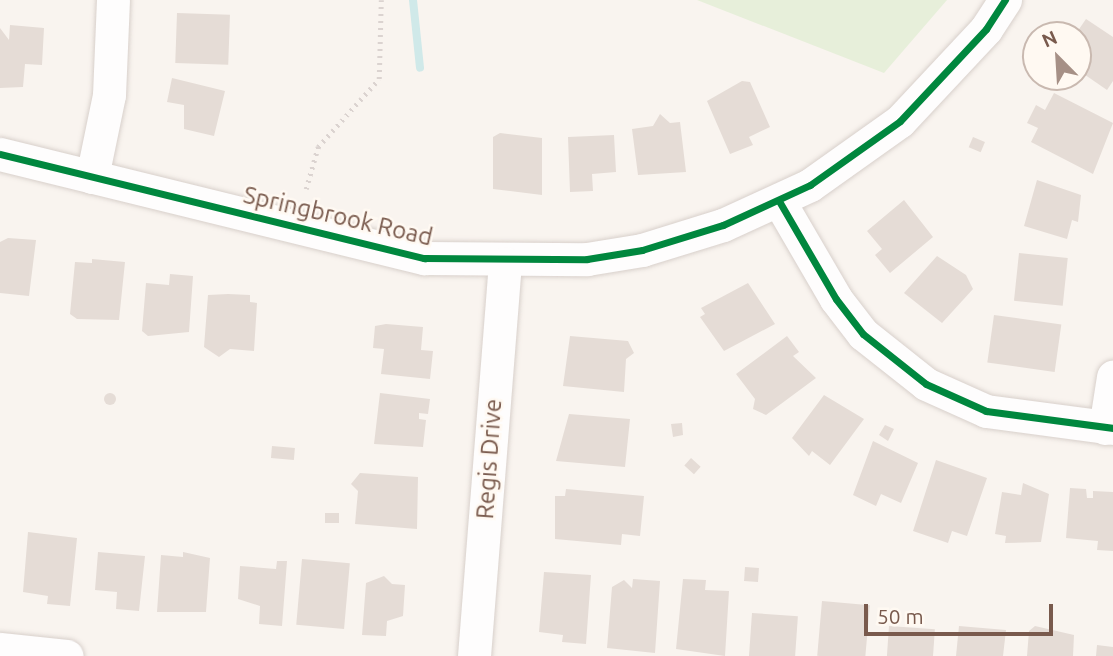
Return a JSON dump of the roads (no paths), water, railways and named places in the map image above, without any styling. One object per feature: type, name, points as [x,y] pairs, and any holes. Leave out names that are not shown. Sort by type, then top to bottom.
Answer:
[{"type":"street","points":[[92,177],[109,94],[113,0]]},
{"type":"street","name":"Springbrook Road","points":[[0,154],[424,258],[505,263],[642,250],[779,201],[900,121],[986,29],[1005,0]]},
{"type":"street","points":[[779,201],[836,299],[886,356],[955,400],[986,411],[1109,428],[1113,377]]},
{"type":"street","name":"Regis Drive","points":[[474,656],[505,263]]},
{"type":"street","points":[[0,649],[67,656]]},
{"type":"waterway","points":[[413,0],[420,68]]}]
